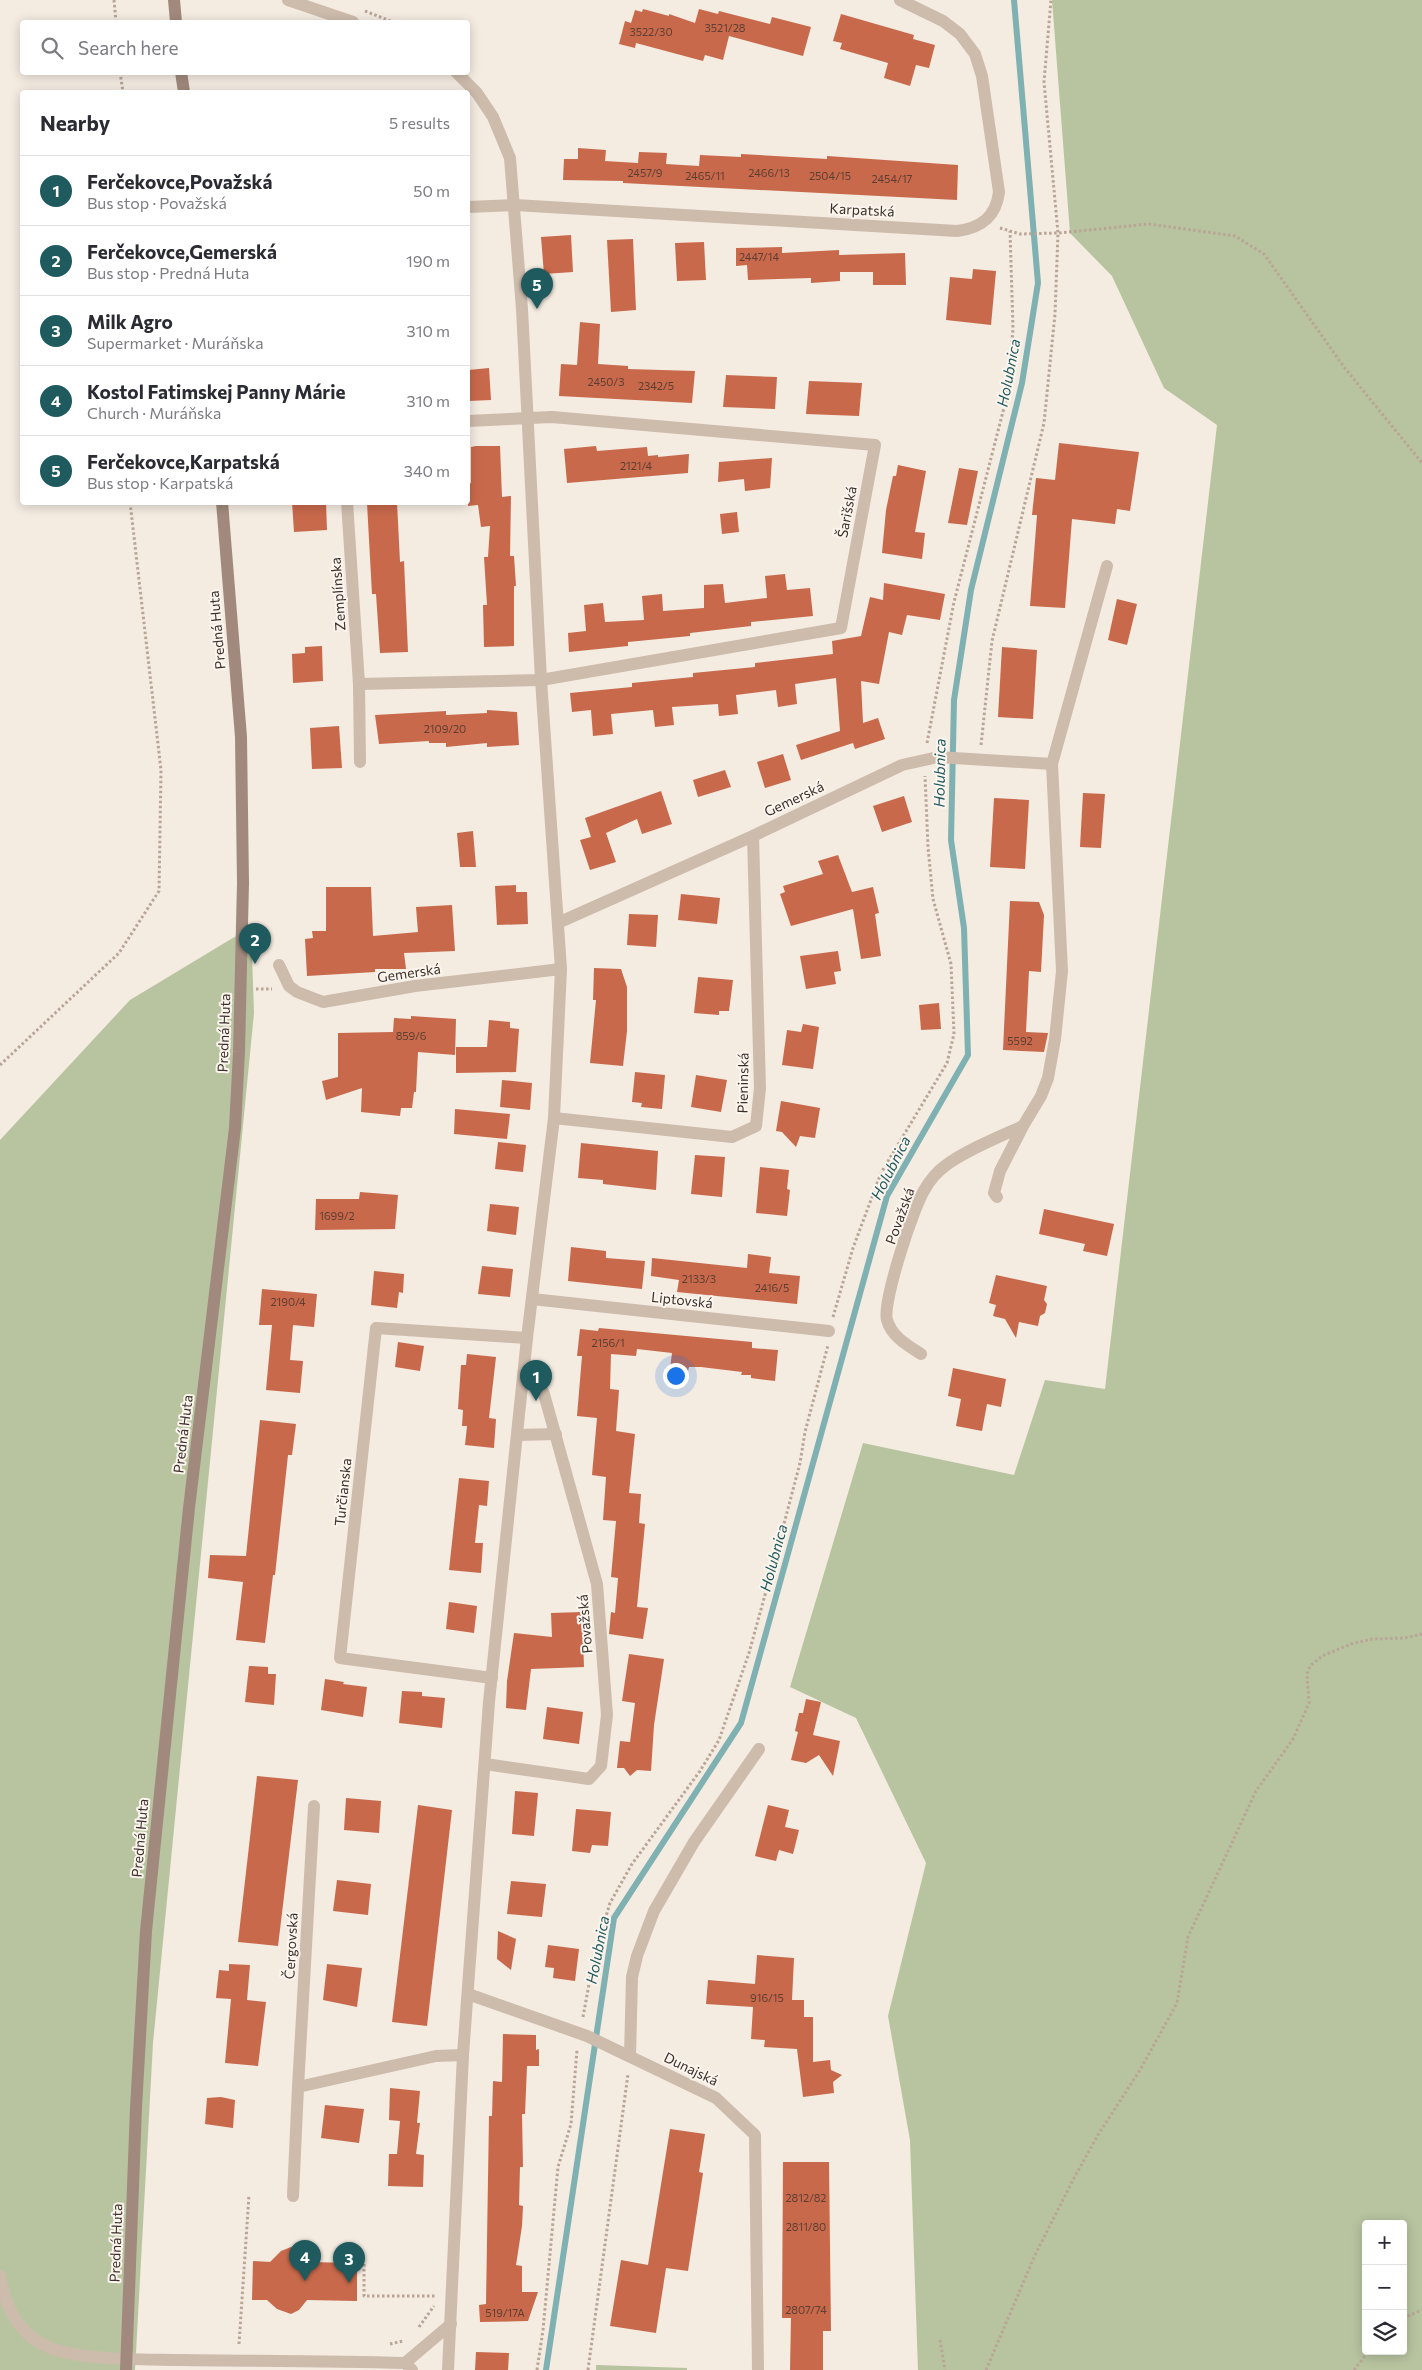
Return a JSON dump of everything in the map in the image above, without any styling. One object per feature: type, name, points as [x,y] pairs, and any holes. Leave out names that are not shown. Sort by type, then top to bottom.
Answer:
[{"type":"main road","points":[[174,0],[176,20]]},
{"type":"main road","points":[[182,75],[184,90]]},
{"type":"main road","name":"Predná Huta","points":[[126,2364],[146,1931],[189,1508],[234,1128],[238,1052],[243,883],[241,737],[222,505]]},
{"type":"street","points":[[288,0],[346,20]]},
{"type":"street","name":"Karpatská","points":[[470,208],[515,205],[957,231],[972,229],[983,223],[992,214],[998,203],[999,192],[982,76],[975,54],[960,34],[943,21],[900,0]]},
{"type":"street","points":[[448,2370],[463,2055],[485,1764],[527,1338],[554,1118],[561,969],[560,922],[541,680],[515,205],[510,158],[504,138],[493,117],[477,94],[459,75]]},
{"type":"street","points":[[470,421],[528,417]]},
{"type":"street","name":"Šarišská","points":[[528,417],[552,417],[875,445],[841,628],[541,680]]},
{"type":"street","name":"Zemplínska","points":[[347,505],[359,684],[360,762]]},
{"type":"street","points":[[997,1197],[994,1193],[1000,1171],[1041,1096],[1048,1078],[1055,1039],[1062,971],[1052,764],[1107,566]]},
{"type":"street","points":[[359,684],[541,680]]},
{"type":"street","name":"Gemerská","points":[[560,922],[753,836],[902,765],[938,757],[1052,764]]},
{"type":"street","name":"Pieninská","points":[[554,1118],[732,1137],[756,1126],[760,1088],[753,836]]},
{"type":"street","name":"Gemerská","points":[[279,965],[289,986],[297,992],[323,1002],[415,986],[561,969]]},
{"type":"street","name":"Považská","points":[[921,1354],[898,1339],[887,1320],[886,1302],[916,1206],[925,1188],[945,1166],[998,1137],[1023,1126]]},
{"type":"street","name":"Liptovská","points":[[532,1299],[829,1331]]},
{"type":"street","name":"Turčianska","points":[[492,1678],[340,1658],[376,1328],[527,1338]]},
{"type":"street","name":"Považská","points":[[485,1764],[589,1779],[601,1766],[607,1715],[597,1584],[541,1384],[524,1373]]},
{"type":"street","points":[[518,1435],[556,1434]]},
{"type":"street","points":[[630,2056],[632,1977],[637,1956],[654,1911],[694,1842],[759,1749]]},
{"type":"street","name":"Čergovská","points":[[293,2196],[314,1806]]},
{"type":"street","name":"Dunajská","points":[[468,1994],[583,2034],[716,2098],[755,2135],[758,2370]]},
{"type":"street","points":[[298,2087],[436,2056],[463,2055]]},
{"type":"street","points":[[0,2276],[8,2306],[20,2327],[35,2340],[47,2347],[68,2353],[126,2364],[408,2366],[450,2324]]},
{"type":"path","points":[[114,0],[116,20]]},
{"type":"path","points":[[973,760],[992,641],[1044,423],[1054,314],[1058,233],[1044,82],[1051,0]]},
{"type":"path","points":[[120,75],[122,90]]},
{"type":"path","points":[[1020,234],[1058,233],[1149,224],[1235,236],[1264,254],[1344,367],[1422,463]]},
{"type":"path","points":[[537,2370],[544,2321],[558,2167],[570,2124],[594,1957],[610,1903],[632,1864],[700,1771],[719,1740],[749,1653],[774,1564],[800,1463],[827,1348],[829,1331],[853,1248],[881,1173],[948,1063],[954,1034],[951,964],[934,899],[928,847],[927,795],[923,759],[954,602],[1007,396],[1013,329],[1010,231]]},
{"type":"path","points":[[0,1065],[119,953],[159,891],[161,770],[130,505]]},
{"type":"path","points":[[986,2370],[1035,2255],[1061,2204],[1098,2136],[1140,2070],[1177,2003],[1188,1937],[1256,1791],[1293,1739],[1309,1703],[1307,1674],[1310,1666],[1322,1656],[1351,1644],[1372,1639],[1405,1638],[1422,1634]]},
{"type":"path","points":[[588,2370],[630,2056]]},
{"type":"path","points":[[248,2344],[239,2344],[249,2195]]},
{"type":"path","points":[[364,2264],[364,2296],[438,2296]]},
{"type":"path","points":[[415,2334],[438,2300],[439,2286]]},
{"type":"path","points":[[1407,2316],[1422,2310]]},
{"type":"path","points":[[384,2345],[400,2343],[408,2338]]},
{"type":"path","points":[[940,2340],[945,2370]]},
{"type":"path","points":[[1354,2370],[1366,2355]]},
{"type":"green space","points":[[1052,0],[1422,0],[1422,2370],[918,2370],[910,2140],[888,2016],[926,1863],[856,1718],[790,1687],[863,1443],[1014,1475],[1045,1380],[1105,1389],[1217,425],[1164,388],[1112,276],[1070,233]]},
{"type":"green space","points":[[251,927],[254,1013],[153,2043],[135,2370],[0,2370],[0,1140],[130,1000]]},
{"type":"green space","points":[[596,2365],[687,2368],[687,2370],[596,2370]]},
{"type":"building","points":[[643,9],[669,16],[669,14],[695,23],[699,9],[718,14],[719,11],[770,24],[772,17],[811,27],[803,56],[729,36],[723,60],[705,55],[703,61],[636,43],[635,48],[619,44],[625,21],[631,23],[635,10],[642,12]]},
{"type":"building","points":[[841,14],[914,35],[913,39],[935,45],[929,68],[916,65],[910,86],[884,78],[888,63],[840,49],[842,43],[833,41]]},
{"type":"building","points":[[578,148],[606,150],[605,161],[638,163],[639,152],[667,153],[666,164],[699,166],[700,155],[741,157],[741,154],[827,159],[827,156],[958,165],[957,200],[623,183],[623,181],[563,180],[564,159],[578,159]]},
{"type":"building","points":[[571,235],[573,272],[544,274],[541,237]]},
{"type":"building","points":[[633,239],[636,310],[611,312],[607,240]]},
{"type":"building","points":[[704,242],[706,280],[677,281],[675,243]]},
{"type":"building","points":[[782,247],[782,253],[839,250],[839,255],[905,253],[906,285],[873,285],[873,272],[840,272],[840,281],[811,283],[811,278],[748,280],[747,265],[736,266],[736,248]]},
{"type":"building","points":[[973,269],[996,271],[991,325],[946,320],[950,277],[972,279]]},
{"type":"building","points":[[580,322],[600,324],[598,364],[628,366],[628,369],[695,371],[692,403],[559,396],[561,364],[577,365]]},
{"type":"building","points":[[489,368],[491,400],[470,401],[470,370]]},
{"type":"building","points":[[726,375],[777,377],[775,409],[723,407]]},
{"type":"building","points":[[809,381],[862,383],[859,416],[806,414]]},
{"type":"building","points":[[1059,443],[1139,452],[1130,511],[1117,509],[1115,524],[1072,519],[1065,608],[1030,606],[1037,515],[1032,515],[1036,478],[1055,480]]},
{"type":"building","points":[[500,446],[502,497],[511,496],[510,556],[514,556],[516,586],[514,586],[514,646],[484,647],[483,605],[487,605],[484,557],[488,557],[490,526],[481,527],[478,505],[468,506],[470,505],[471,447]]},
{"type":"building","points":[[596,446],[597,451],[647,447],[648,456],[658,455],[658,457],[689,454],[688,473],[567,483],[564,449]]},
{"type":"building","points":[[772,458],[770,488],[745,491],[744,479],[718,482],[719,462]]},
{"type":"building","points":[[898,465],[926,471],[915,532],[925,533],[922,559],[882,553],[886,510],[893,476],[896,476]]},
{"type":"building","points":[[959,468],[978,471],[967,525],[948,523]]},
{"type":"building","points":[[292,505],[326,505],[327,530],[294,532]]},
{"type":"building","points":[[367,505],[397,505],[400,562],[404,561],[408,652],[380,653],[376,594],[372,594]]},
{"type":"building","points":[[737,512],[739,532],[722,534],[720,514]]},
{"type":"building","points":[[785,574],[787,590],[810,588],[813,616],[751,622],[751,626],[690,633],[690,636],[628,642],[628,646],[569,652],[568,633],[586,631],[584,605],[603,603],[605,622],[644,620],[642,596],[662,594],[663,611],[704,608],[704,585],[723,584],[725,603],[767,598],[765,576]]},
{"type":"building","points":[[884,583],[945,594],[940,620],[907,615],[902,635],[889,632],[879,684],[861,681],[863,723],[878,718],[885,739],[855,749],[853,743],[801,760],[796,745],[840,731],[836,678],[795,684],[797,704],[778,707],[776,690],[736,695],[738,714],[719,716],[718,704],[672,707],[674,725],[655,727],[653,710],[611,714],[613,734],[593,736],[591,710],[572,712],[570,693],[632,687],[632,683],[693,677],[693,673],[755,667],[755,663],[833,654],[832,641],[861,636],[870,597],[883,600]]},
{"type":"building","points":[[1117,599],[1137,604],[1127,645],[1108,640]]},
{"type":"building","points":[[322,646],[323,681],[293,683],[292,654],[305,653],[305,647]]},
{"type":"building","points":[[1002,647],[1037,650],[1033,719],[998,717]]},
{"type":"building","points":[[487,710],[517,712],[519,745],[487,747],[487,743],[446,747],[446,743],[429,743],[429,741],[379,744],[375,715],[446,711],[446,715],[487,713]]},
{"type":"building","points":[[339,726],[342,768],[312,769],[310,728]]},
{"type":"building","points":[[783,754],[791,780],[765,788],[757,762]]},
{"type":"building","points":[[725,770],[731,787],[698,797],[693,780]]},
{"type":"building","points":[[661,791],[672,824],[642,834],[637,819],[606,833],[616,862],[590,870],[580,840],[591,837],[585,818]]},
{"type":"building","points":[[1083,793],[1105,794],[1101,848],[1080,847]]},
{"type":"building","points":[[904,796],[912,822],[882,832],[873,806]]},
{"type":"building","points":[[994,798],[1029,800],[1025,869],[990,867]]},
{"type":"building","points":[[473,831],[476,867],[460,867],[457,833]]},
{"type":"building","points":[[838,855],[852,892],[873,887],[879,913],[875,914],[881,956],[861,959],[853,909],[791,926],[780,894],[785,892],[783,886],[823,874],[818,861]]},
{"type":"building","points":[[516,885],[516,892],[527,892],[528,924],[497,925],[495,886]]},
{"type":"building","points":[[326,887],[371,887],[373,936],[418,932],[416,907],[452,905],[455,951],[404,953],[406,969],[375,969],[375,972],[307,976],[305,939],[313,938],[312,931],[326,931]]},
{"type":"building","points":[[681,894],[720,898],[717,924],[678,920]]},
{"type":"building","points":[[1010,901],[1039,902],[1044,915],[1041,972],[1029,971],[1026,1032],[1048,1033],[1044,1052],[1003,1050]]},
{"type":"building","points":[[629,914],[658,915],[656,947],[627,945]]},
{"type":"building","points":[[838,951],[841,971],[834,972],[836,984],[806,989],[800,956]]},
{"type":"building","points":[[594,968],[621,969],[627,987],[627,1031],[623,1066],[590,1063],[596,1000],[593,1000]]},
{"type":"building","points":[[698,977],[733,980],[729,1011],[719,1011],[719,1015],[694,1013]]},
{"type":"building","points":[[939,1003],[941,1029],[921,1030],[919,1005]]},
{"type":"building","points":[[411,1016],[456,1019],[455,1055],[418,1052],[416,1092],[414,1092],[412,1108],[401,1108],[400,1116],[361,1112],[362,1088],[326,1100],[322,1081],[338,1077],[338,1033],[393,1032],[394,1018],[411,1019]]},
{"type":"building","points":[[489,1020],[510,1022],[510,1028],[519,1029],[516,1072],[456,1073],[456,1047],[487,1047]]},
{"type":"building","points":[[803,1024],[819,1027],[813,1069],[782,1065],[787,1030],[801,1032]]},
{"type":"building","points":[[635,1072],[665,1075],[662,1109],[641,1107],[642,1103],[632,1102]]},
{"type":"building","points":[[696,1075],[727,1080],[721,1112],[691,1107]]},
{"type":"building","points":[[502,1080],[532,1083],[530,1110],[500,1107]]},
{"type":"building","points":[[781,1101],[820,1108],[815,1138],[800,1136],[796,1147],[782,1132],[776,1131]]},
{"type":"building","points":[[455,1109],[510,1114],[507,1139],[454,1134]]},
{"type":"building","points":[[498,1142],[526,1145],[523,1172],[495,1169]]},
{"type":"building","points":[[581,1143],[658,1151],[656,1190],[603,1184],[603,1180],[578,1178]]},
{"type":"building","points":[[695,1155],[725,1157],[722,1197],[691,1194]]},
{"type":"building","points":[[760,1167],[789,1170],[787,1189],[790,1190],[787,1216],[756,1213]]},
{"type":"building","points":[[360,1192],[398,1195],[395,1229],[315,1230],[316,1199],[359,1199]]},
{"type":"building","points":[[490,1204],[519,1207],[516,1235],[487,1231]]},
{"type":"building","points":[[1044,1209],[1114,1224],[1107,1256],[1083,1251],[1085,1244],[1039,1234]]},
{"type":"building","points":[[571,1247],[606,1251],[606,1258],[645,1261],[642,1289],[568,1281]]},
{"type":"building","points":[[748,1254],[771,1257],[769,1273],[800,1276],[797,1304],[677,1292],[679,1280],[651,1276],[652,1258],[747,1268]]},
{"type":"building","points":[[482,1266],[513,1269],[510,1297],[478,1294]]},
{"type":"building","points":[[374,1271],[404,1274],[403,1293],[399,1292],[397,1308],[371,1305]]},
{"type":"building","points":[[996,1275],[1047,1286],[1044,1300],[1047,1304],[1045,1313],[1040,1316],[1038,1326],[1019,1322],[1016,1338],[1005,1319],[993,1316],[996,1305],[989,1303]]},
{"type":"building","points":[[262,1289],[317,1294],[314,1327],[293,1325],[290,1360],[303,1361],[300,1393],[266,1390],[272,1325],[259,1325]]},
{"type":"building","points":[[599,1328],[752,1342],[752,1348],[778,1350],[775,1381],[751,1378],[751,1375],[741,1375],[742,1372],[701,1367],[689,1367],[688,1371],[670,1369],[672,1353],[637,1349],[636,1356],[611,1354],[610,1389],[619,1390],[616,1431],[635,1434],[629,1493],[641,1494],[639,1523],[645,1524],[637,1607],[648,1608],[643,1639],[609,1634],[611,1612],[615,1613],[618,1578],[611,1577],[616,1521],[603,1520],[606,1477],[592,1475],[597,1418],[577,1416],[582,1356],[577,1356],[580,1329],[598,1331]]},
{"type":"building","points":[[398,1342],[424,1346],[420,1371],[395,1367]]},
{"type":"building","points":[[467,1354],[496,1357],[489,1418],[496,1419],[494,1448],[465,1445],[467,1426],[462,1426],[463,1410],[458,1409],[461,1365],[466,1365]]},
{"type":"building","points":[[953,1368],[1006,1379],[1001,1407],[987,1404],[982,1431],[956,1426],[961,1399],[948,1396]]},
{"type":"building","points":[[260,1420],[296,1424],[292,1455],[288,1455],[275,1575],[273,1575],[265,1643],[236,1640],[243,1582],[208,1578],[210,1555],[246,1556]]},
{"type":"building","points":[[459,1478],[489,1481],[487,1506],[479,1505],[475,1543],[483,1543],[481,1573],[449,1570]]},
{"type":"building","points":[[449,1602],[477,1606],[474,1633],[446,1629]]},
{"type":"building","points":[[582,1612],[584,1667],[531,1669],[526,1710],[506,1708],[507,1681],[514,1633],[552,1637],[551,1613]]},
{"type":"building","points":[[629,1654],[664,1659],[654,1725],[651,1771],[637,1770],[630,1776],[624,1768],[617,1768],[620,1741],[630,1742],[635,1703],[622,1701]]},
{"type":"building","points":[[249,1666],[268,1667],[268,1674],[276,1674],[274,1705],[245,1702]]},
{"type":"building","points":[[325,1679],[344,1682],[343,1684],[367,1687],[363,1717],[321,1710]]},
{"type":"building","points":[[402,1691],[422,1692],[422,1696],[445,1698],[442,1728],[399,1723]]},
{"type":"building","points":[[806,1699],[821,1702],[813,1735],[840,1741],[833,1776],[819,1755],[806,1763],[791,1760],[798,1732],[795,1731],[799,1713],[803,1713]]},
{"type":"building","points":[[547,1707],[583,1712],[579,1744],[543,1739]]},
{"type":"building","points":[[257,1776],[298,1780],[278,1946],[238,1942]]},
{"type":"building","points":[[515,1791],[538,1793],[534,1836],[512,1834]]},
{"type":"building","points":[[346,1798],[381,1801],[379,1833],[344,1830]]},
{"type":"building","points":[[418,1805],[452,1810],[427,2026],[392,2022]]},
{"type":"building","points":[[768,1805],[789,1810],[785,1827],[799,1830],[793,1854],[779,1850],[776,1861],[755,1856]]},
{"type":"building","points":[[576,1809],[611,1812],[608,1846],[592,1845],[590,1853],[572,1851]]},
{"type":"building","points":[[337,1880],[371,1884],[368,1915],[333,1911]]},
{"type":"building","points":[[511,1881],[546,1884],[542,1917],[507,1914]]},
{"type":"building","points":[[498,1931],[516,1939],[511,1970],[497,1959]]},
{"type":"building","points":[[548,1945],[579,1949],[575,1981],[553,1978],[554,1968],[545,1967]]},
{"type":"building","points":[[757,1955],[794,1958],[792,2000],[804,2000],[804,2017],[813,2017],[813,2062],[830,2060],[831,2070],[842,2075],[833,2082],[834,2093],[803,2097],[797,2049],[764,2047],[765,2040],[751,2039],[753,2007],[706,2004],[708,1980],[755,1984]]},
{"type":"building","points":[[229,1964],[250,1965],[247,2000],[266,2002],[258,2066],[225,2063],[231,1999],[216,1998],[219,1970],[229,1971]]},
{"type":"building","points":[[327,1964],[362,1968],[357,2007],[323,2000]]},
{"type":"building","points":[[503,2034],[536,2035],[536,2050],[539,2049],[539,2066],[527,2066],[525,2114],[522,2114],[523,2167],[520,2167],[519,2205],[523,2206],[522,2226],[516,2265],[522,2266],[522,2292],[538,2292],[528,2321],[480,2322],[479,2305],[486,2304],[489,2116],[492,2116],[493,2081],[502,2082]]},
{"type":"building","points":[[390,2088],[420,2091],[417,2123],[420,2123],[416,2154],[424,2155],[423,2187],[388,2186],[389,2154],[397,2154],[400,2121],[389,2120]]},
{"type":"building","points":[[221,2097],[235,2100],[233,2128],[205,2124],[207,2098]]},
{"type":"building","points":[[325,2105],[364,2109],[359,2143],[321,2138]]},
{"type":"building","points":[[670,2129],[705,2134],[699,2172],[703,2173],[688,2271],[666,2268],[656,2333],[610,2326],[621,2260],[648,2265]]},
{"type":"building","points":[[783,2162],[829,2162],[831,2331],[823,2331],[823,2370],[790,2370],[791,2318],[782,2318]]},
{"type":"building","points":[[291,2247],[300,2251],[308,2262],[357,2263],[357,2301],[307,2300],[299,2310],[291,2314],[277,2309],[267,2300],[252,2300],[253,2261],[270,2262],[281,2251]]},
{"type":"building","points":[[476,2352],[509,2353],[508,2370],[475,2370]]},
{"type":"waterway","name":"Holubnica","points":[[546,2370],[614,1918],[741,1723],[887,1196],[968,1055],[964,928],[951,840],[954,700],[971,590],[1022,383],[1038,283],[1014,0]]},
{"type":"place","name":"Ferčekovce,Karpatská","points":[[537,309]]},
{"type":"place","name":"Ferčekovce,Gemerská","points":[[255,964]]},
{"type":"place","name":"Ferčekovce,Považská","points":[[536,1401]]},
{"type":"place","name":"Kostol Fatimskej Panny Márie","points":[[305,2281]]},
{"type":"place","name":"Milk Agro","points":[[349,2283]]}]
